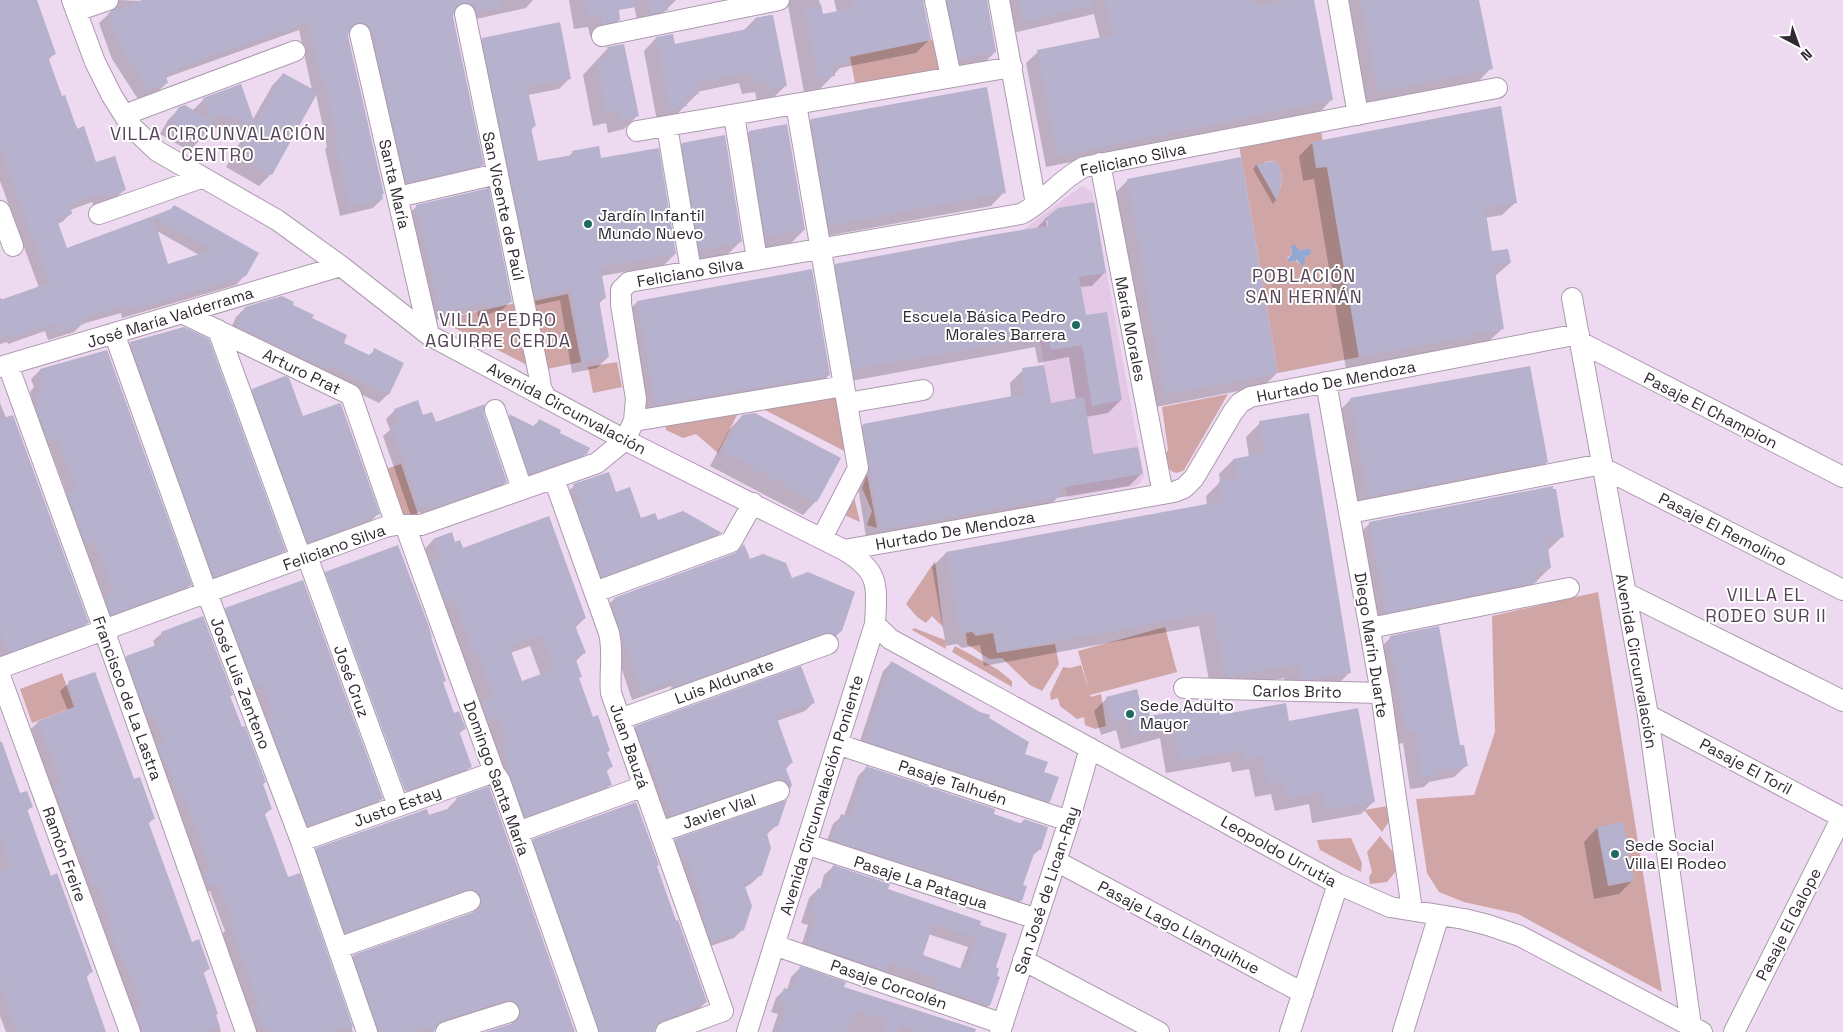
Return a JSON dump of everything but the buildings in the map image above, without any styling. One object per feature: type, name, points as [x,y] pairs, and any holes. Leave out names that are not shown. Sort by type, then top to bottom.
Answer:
[{"type":"street","points":[[74,6],[108,0]]},
{"type":"street","points":[[602,36],[713,6],[779,0]]},
{"type":"street","points":[[935,0],[950,77]]},
{"type":"street","points":[[999,0],[1036,204]]},
{"type":"street","points":[[1338,0],[1358,115]]},
{"type":"street","name":"Avenida Circunvalación","points":[[74,6],[95,62],[112,96],[132,126],[157,151],[277,220],[341,266],[430,335],[626,440],[822,538],[852,555]]},
{"type":"street","name":"San Vicente de Paúl","points":[[465,14],[538,375],[546,398]]},
{"type":"street","name":"Santa María","points":[[360,34],[430,335]]},
{"type":"street","points":[[124,115],[295,51]]},
{"type":"street","points":[[636,131],[1012,67]]},
{"type":"street","name":"Feliciano Silva","points":[[0,668],[385,527],[421,525],[596,464],[626,440],[634,421],[636,399],[621,304],[621,290],[629,282],[1021,214],[1036,204],[1073,172],[1084,167],[1497,88]]},
{"type":"street","points":[[796,104],[858,468],[822,538]]},
{"type":"street","points":[[734,115],[757,260]]},
{"type":"street","points":[[668,126],[692,272]]},
{"type":"street","name":"María Morales","points":[[1100,163],[1163,494]]},
{"type":"street","points":[[398,196],[497,174]]},
{"type":"street","points":[[99,214],[201,178]]},
{"type":"street","points":[[0,212],[13,246]]},
{"type":"street","name":"José María Valderrama","points":[[4,366],[341,266]]},
{"type":"street","name":"Avenida Circunvalación","points":[[1572,298],[1648,715],[1697,1029]]},
{"type":"street","name":"Arturo Prat","points":[[182,313],[351,395],[401,525]]},
{"type":"street","name":"José Cruz","points":[[218,330],[398,806]]},
{"type":"street","name":"José Luis Zenteno","points":[[114,334],[207,593],[300,841],[367,1032]]},
{"type":"street","name":"Hurtado De Mendoza","points":[[852,555],[1163,494],[1184,488],[1194,478],[1240,403],[1250,397],[1579,338]]},
{"type":"street","name":"Pasaje El Champion","points":[[1579,338],[1843,477]]},
{"type":"street","name":"Francisco de La Lastra","points":[[4,366],[104,630],[243,1031]]},
{"type":"street","name":"Diego Marín Duarte","points":[[1326,382],[1381,692],[1412,910]]},
{"type":"street","points":[[634,421],[846,395],[923,390]]},
{"type":"street","points":[[495,410],[522,490]]},
{"type":"street","points":[[1350,513],[1602,466]]},
{"type":"street","name":"Pasaje El Remolino","points":[[1602,466],[1843,590]]},
{"type":"street","name":"Juan Bauzá","points":[[554,478],[609,633],[612,647],[611,693],[723,1012]]},
{"type":"street","points":[[595,592],[731,542],[753,503]]},
{"type":"street","name":"Domingo Santa María","points":[[401,525],[494,772],[500,781],[588,1032]]},
{"type":"street","name":"Avenida Circunvalación Poniente","points":[[749,1025],[875,624],[875,582],[870,571],[852,555]]},
{"type":"street","points":[[1370,628],[1569,588]]},
{"type":"street","points":[[1626,594],[1843,701]]},
{"type":"street","name":"Leopoldo Urrutia","points":[[875,624],[890,639],[1338,884],[1390,907],[1488,925],[1520,936],[1697,1029]]},
{"type":"street","name":"Luis Aldunate","points":[[620,719],[828,644]]},
{"type":"street","name":"Ramón Freire","points":[[0,676],[130,1032]]},
{"type":"street","name":"Carlos Brito","points":[[1184,688],[1381,692]]},
{"type":"street","name":"Pasaje El Toril","points":[[1648,715],[1842,817]]},
{"type":"street","name":"Pasaje Talhuén","points":[[837,744],[1069,821]]},
{"type":"street","name":"San José de Lican-Ray","points":[[1002,1028],[1069,821],[1090,748]]},
{"type":"street","name":"Justo Estay","points":[[300,841],[494,772]]},
{"type":"street","points":[[518,832],[644,786]]},
{"type":"street","name":"Javier Vial","points":[[660,832],[778,791]]},
{"type":"street","name":"Pasaje El Galope","points":[[1734,1032],[1842,817]]},
{"type":"street","name":"Pasaje La Patagua","points":[[806,844],[1037,919]]},
{"type":"street","name":"Pasaje Lago Llanquihue","points":[[1056,861],[1303,992]]},
{"type":"street","points":[[1290,1032],[1338,884]]},
{"type":"street","points":[[338,948],[470,901]]},
{"type":"street","points":[[1403,1032],[1439,915]]},
{"type":"street","name":"Pasaje Corcolén","points":[[774,945],[1002,1028]]},
{"type":"street","points":[[1024,960],[1159,1032]]},
{"type":"street","points":[[446,1032],[509,1012]]},
{"type":"street","points":[[666,1032],[723,1012],[749,1025]]},
{"type":"shaded area","points":[[936,39],[944,73],[856,88],[850,57]]},
{"type":"shaded area","points":[[1321,131],[1359,357],[1278,373],[1239,145]],"holes":[[[1276,161],[1281,171],[1280,189],[1272,191],[1265,170],[1265,162]],[[1291,247],[1301,251],[1308,248],[1310,255],[1305,257],[1300,264],[1295,260],[1291,262],[1287,258],[1292,254]]]},
{"type":"shaded area","name":"Escuela Básica Pedro Morales Barrera","points":[[1082,186],[1092,192],[1144,477],[1139,484],[1134,486],[1067,498],[1021,231]]},
{"type":"shaded area","points":[[568,294],[581,362],[547,369],[534,301]]},
{"type":"shaded area","points":[[516,303],[529,366],[439,320]]},
{"type":"shaded area","points":[[617,362],[622,387],[593,393],[588,367]]},
{"type":"shaded area","points":[[841,393],[852,455],[757,406]]},
{"type":"shaded area","points":[[1228,394],[1184,470],[1176,473],[1170,470],[1165,455],[1168,450],[1162,407]]},
{"type":"shaded area","points":[[740,409],[718,453],[696,434],[683,438],[666,430],[665,420]]},
{"type":"shaded area","points":[[401,464],[419,517],[403,516],[386,469]]},
{"type":"shaded area","points":[[867,475],[877,528],[867,525],[872,511],[862,488]]},
{"type":"shaded area","points":[[853,493],[860,522],[842,514]]},
{"type":"shaded area","points":[[935,561],[943,627],[932,616],[926,623],[917,617],[906,604]]},
{"type":"shaded area","points":[[1598,592],[1662,992],[1518,914],[1464,902],[1439,892],[1427,873],[1416,799],[1474,795],[1495,732],[1492,616]]},
{"type":"shaded area","points":[[1165,627],[1177,672],[1090,695],[1091,697],[1101,694],[1106,726],[1095,729],[1085,725],[1084,717],[1077,719],[1060,706],[1058,698],[1051,700],[1050,694],[1063,667],[1070,668],[1081,665],[1090,693],[1078,651]]},
{"type":"shaded area","points":[[914,628],[945,640],[946,649],[912,630]]},
{"type":"shaded area","points":[[972,632],[976,636],[993,633],[997,653],[1055,644],[1059,664],[1042,691],[1030,685],[1002,658],[989,659],[967,644],[966,633]]},
{"type":"shaded area","points":[[955,646],[997,669],[1012,681],[1012,687],[952,652]]},
{"type":"shaded area","points":[[62,673],[74,707],[32,723],[20,689]]},
{"type":"shaded area","points":[[1388,806],[1390,820],[1382,832],[1364,810]]},
{"type":"shaded area","points":[[1380,836],[1396,856],[1397,870],[1387,882],[1370,884],[1369,877],[1372,872],[1367,852]]},
{"type":"shaded area","points":[[1351,838],[1362,863],[1361,872],[1320,850],[1317,840]]},
{"type":"water","points":[[1294,244],[1300,251],[1308,248],[1311,251],[1310,255],[1305,257],[1304,265],[1301,265],[1297,260],[1291,262],[1287,260],[1292,254],[1291,246]]},
{"type":"place","name":"Jardín Infantil Mundo Nuevo","points":[[588,224]]},
{"type":"place","name":"Escuela Básica Pedro Morales Barrera","points":[[1076,325]]},
{"type":"place","name":"Sede Adulto Mayor","points":[[1130,714]]},
{"type":"place","name":"Sede Social Villa El Rodeo","points":[[1615,854]]},
{"type":"district","name":"VILLA CIRCUNVALACIÓN CENTRO","points":[[218,144]]},
{"type":"district","name":"POBLACIÓN SAN HERNÁN","points":[[1304,286]]},
{"type":"district","name":"VILLA PEDRO AGUIRRE CERDA","points":[[498,330]]},
{"type":"district","name":"VILLA EL RODEO SUR II","points":[[1766,605]]}]
